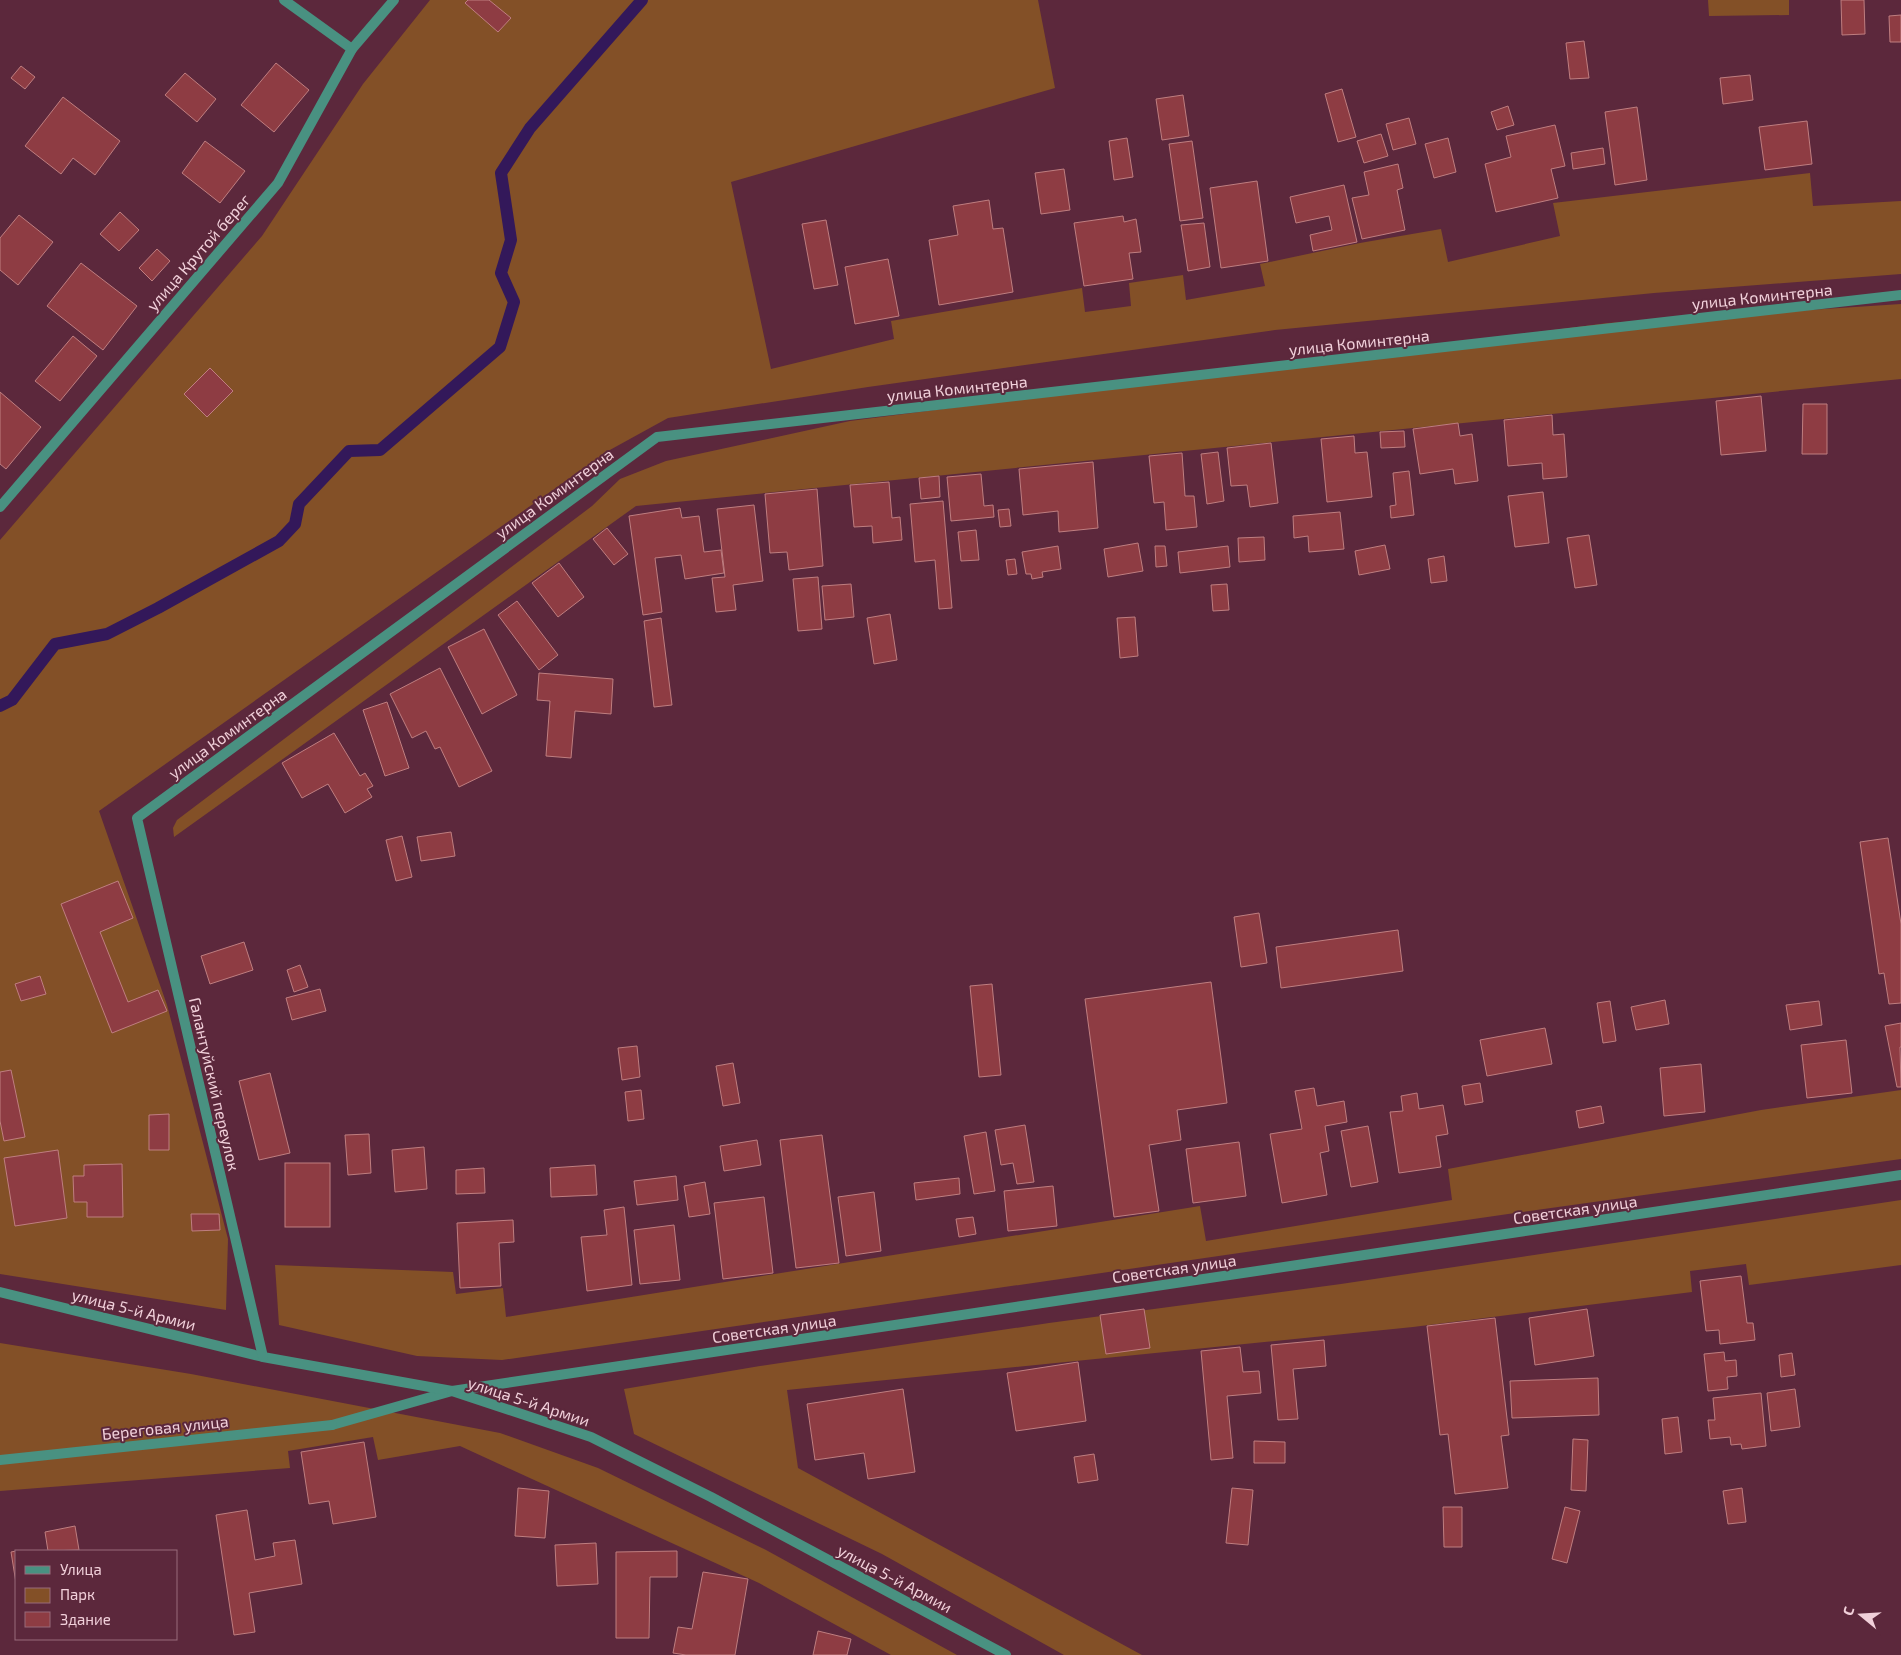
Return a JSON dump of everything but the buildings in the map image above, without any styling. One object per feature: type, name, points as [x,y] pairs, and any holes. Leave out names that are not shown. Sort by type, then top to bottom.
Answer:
[{"type":"street","points":[[284,0],[352,50]]},
{"type":"street","name":"улица Крутой берег","points":[[0,507],[278,183],[352,50],[394,0]]},
{"type":"street","name":"улица Коминтерна","points":[[137,818],[657,437],[1901,295]]},
{"type":"street","name":"Галантуйский переулок","points":[[137,818],[263,1356]]},
{"type":"street","name":"Советская улица","points":[[452,1391],[1901,1175]]},
{"type":"street","name":"улица 5-й Армии","points":[[0,1292],[263,1356],[452,1391],[592,1437],[711,1497],[1006,1655]]},
{"type":"street","name":"Береговая улица","points":[[0,1460],[332,1425],[452,1391]]},
{"type":"green space","points":[[430,0],[1038,0],[1055,88],[731,182],[771,369],[894,339],[891,321],[1082,288],[1085,312],[1131,306],[1129,283],[1183,275],[1186,300],[1265,286],[1260,264],[1360,243],[1441,229],[1448,262],[1560,236],[1553,203],[1810,173],[1813,206],[1901,201],[1901,274],[1654,293],[1275,330],[868,387],[668,418],[608,451],[99,811],[167,1005],[228,1239],[226,1310],[0,1274],[0,540],[262,236],[363,84]]},
{"type":"green space","points":[[1708,0],[1789,0],[1789,15],[1709,16]]},
{"type":"green space","points":[[1901,304],[1901,379],[636,506],[174,837],[173,828],[177,820],[592,506],[620,479],[666,461],[850,421],[1608,323]]},
{"type":"green space","points":[[1901,1090],[1901,1159],[502,1360],[417,1356],[279,1325],[275,1265],[453,1272],[456,1294],[503,1288],[506,1317],[1200,1206],[1206,1241],[1452,1200],[1448,1169],[1761,1110]]},
{"type":"green space","points":[[1901,1200],[1901,1265],[1749,1285],[1746,1264],[1690,1271],[1692,1292],[1413,1327],[787,1390],[798,1468],[1142,1655],[1064,1655],[882,1554],[634,1434],[624,1389],[760,1366],[1049,1323],[1341,1284]]},
{"type":"green space","points":[[0,1343],[191,1374],[500,1433],[598,1468],[766,1550],[957,1655],[891,1655],[759,1583],[460,1446],[378,1460],[373,1437],[288,1451],[290,1468],[0,1491]]},
{"type":"waterway","points":[[0,706],[12,700],[55,644],[107,634],[279,541],[295,524],[299,504],[349,451],[380,450],[500,347],[514,302],[501,273],[511,240],[501,173],[530,128],[642,0]]}]
